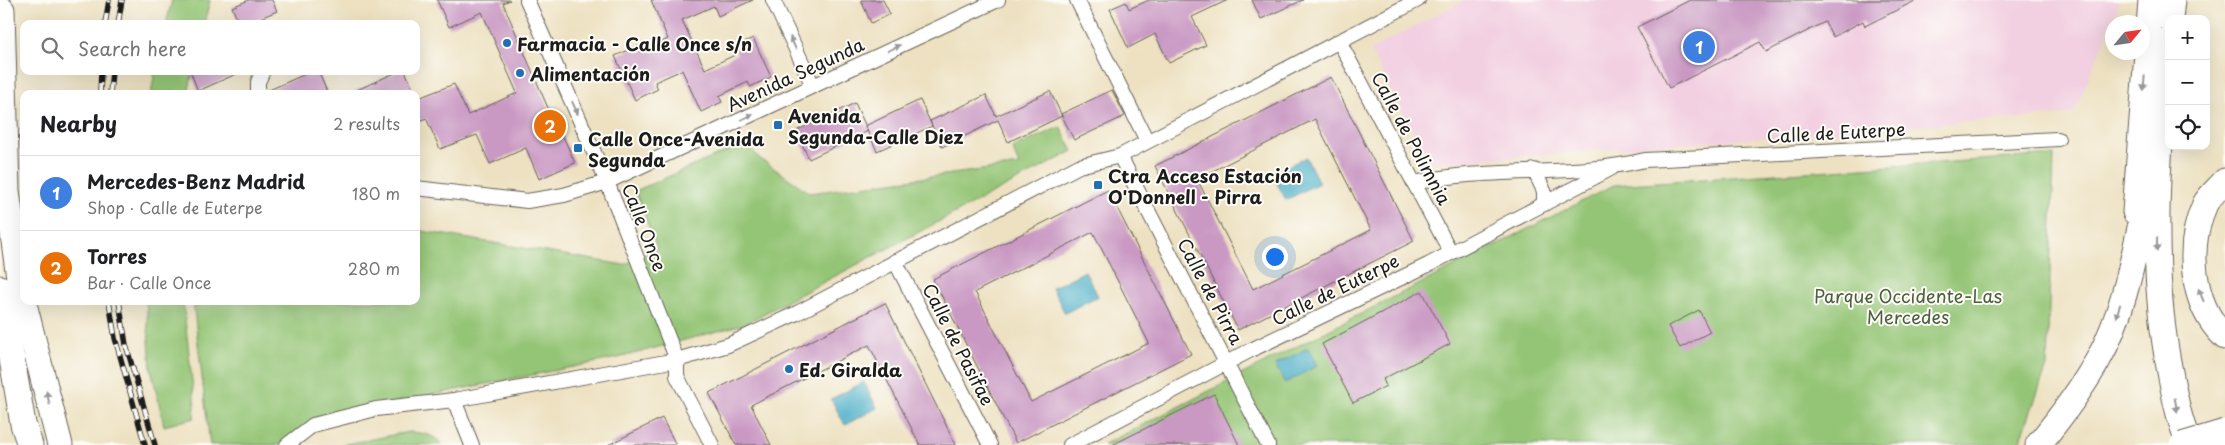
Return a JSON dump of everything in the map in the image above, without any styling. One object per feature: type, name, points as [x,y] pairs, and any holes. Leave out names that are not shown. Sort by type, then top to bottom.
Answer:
[{"type":"highway","points":[[2131,264],[2151,0]]},
{"type":"highway","points":[[2170,15],[2172,0]]},
{"type":"highway","points":[[2,12],[7,191],[20,285]]},
{"type":"highway","points":[[2167,60],[2159,142],[2157,265],[2164,344],[2180,424],[2190,445]]},
{"type":"highway","points":[[2038,445],[2068,408],[2099,359],[2118,311],[2131,264],[2159,142]]},
{"type":"highway","points":[[2225,181],[2206,203],[2196,229],[2193,258],[2198,288],[2207,311],[2225,337]]},
{"type":"highway","points":[[0,288],[23,424],[30,445]]},
{"type":"highway","points":[[24,305],[60,445]]},
{"type":"highway","points":[[2182,445],[2225,432]]},
{"type":"street","name":"Calle Once","points":[[526,0],[607,182],[678,360],[677,376],[712,445]]},
{"type":"street","points":[[773,0],[813,86]]},
{"type":"street","name":"Avenida Segunda","points":[[420,188],[527,201],[564,195],[607,182],[998,0]]},
{"type":"street","points":[[1077,0],[1147,141]]},
{"type":"street","points":[[287,445],[313,425],[376,409],[454,400],[678,360],[728,345],[797,313],[1079,166],[1120,156],[1418,0]]},
{"type":"street","name":"Calle de Polimnia","points":[[1339,41],[1451,253]]},
{"type":"street","points":[[258,90],[258,82],[261,75]]},
{"type":"street","name":"Calle de Euterpe","points":[[1414,182],[1450,175],[1615,167],[1645,160],[2058,139]]},
{"type":"street","name":"Calle de Pirra","points":[[1120,156],[1228,363],[1268,445]]},
{"type":"street","name":"Calle de Euterpe","points":[[1070,445],[1228,363],[1451,253],[1615,167]]},
{"type":"street","points":[[1534,170],[1544,192],[1544,204]]},
{"type":"street","name":"Calle de Pasifae","points":[[895,261],[990,445]]},
{"type":"street","points":[[454,400],[472,445]]},
{"type":"shaded area","points":[[1464,0],[2117,0],[2119,3],[2114,15],[2105,15],[2105,38],[2074,114],[1430,163],[1370,50]]},
{"type":"green space","points":[[172,0],[210,0],[205,20],[167,20]]},
{"type":"green space","points":[[154,75],[192,75],[189,90],[152,90]]},
{"type":"green space","points":[[1060,127],[1073,151],[744,324],[618,358],[345,412],[290,445],[210,445],[193,305],[420,305],[420,231],[624,265],[657,248],[635,191],[746,143],[759,158],[810,193],[1019,165],[1012,148]]},
{"type":"green space","name":"Parque Occidente-Las Mercedes","points":[[2054,155],[2047,366],[2019,445],[1103,445],[1614,185]]},
{"type":"green space","points":[[146,305],[183,305],[195,407],[194,418],[164,426],[151,368]]},
{"type":"green space","points":[[409,432],[435,438],[443,445],[341,445]]},
{"type":"water","points":[[1306,157],[1319,183],[1286,200],[1272,174]]},
{"type":"water","points":[[1085,271],[1098,296],[1065,313],[1052,288]]},
{"type":"water","points":[[1308,348],[1317,366],[1285,383],[1275,365]]},
{"type":"water","points":[[864,382],[877,408],[845,425],[831,399]]},
{"type":"building","points":[[249,0],[272,0],[277,11],[256,20],[237,20],[232,7]]},
{"type":"building","points":[[437,0],[510,0],[503,3],[551,115],[553,114],[575,163],[539,179],[526,148],[490,164],[477,135],[440,149],[426,118],[420,121],[420,97],[454,84],[468,115],[517,93],[482,12],[449,27]]},
{"type":"building","points":[[651,0],[753,0],[718,16],[714,6],[682,20],[705,69],[737,54],[733,47],[753,38],[771,77],[750,87],[748,82],[719,96],[722,102],[701,112],[682,70],[655,82],[658,89],[635,100],[615,56],[638,46],[640,52],[668,39]]},
{"type":"building","points":[[861,0],[883,0],[890,14],[871,23]]},
{"type":"building","points":[[1149,0],[1228,0],[1192,17],[1206,45],[1169,63],[1155,34],[1128,48],[1110,9],[1126,2],[1129,9]]},
{"type":"building","points":[[1252,0],[1303,0],[1261,19]]},
{"type":"building","points":[[1690,0],[1917,0],[1865,26],[1863,21],[1833,37],[1825,22],[1766,52],[1760,42],[1669,88],[1637,27]]},
{"type":"building","points":[[192,75],[234,75],[200,90],[198,90]]},
{"type":"building","points":[[303,75],[320,75],[326,90],[269,90]]},
{"type":"building","points":[[390,75],[407,75],[413,90],[357,90]]},
{"type":"building","points":[[1331,77],[1414,241],[1238,330],[1155,166]],"holes":[[[1315,119],[1371,230],[1253,289],[1197,179]]]},
{"type":"building","points":[[1112,90],[1125,116],[1074,140],[1061,114]]},
{"type":"building","points":[[1050,91],[1062,116],[1008,142],[998,120],[942,147],[930,121],[986,95],[996,116]]},
{"type":"building","points":[[920,100],[932,126],[877,151],[865,126]]},
{"type":"building","points":[[855,103],[868,131],[809,159],[796,131]]},
{"type":"building","points":[[1108,190],[1191,354],[1016,443],[933,279]],"holes":[[[1093,232],[1149,343],[1031,402],[975,292]]]},
{"type":"building","points":[[1422,291],[1450,344],[1383,379],[1386,386],[1353,403],[1322,344]]},
{"type":"building","name":"Ed. Giralda","points":[[885,303],[956,445],[920,445],[869,345],[751,405],[771,445],[736,445],[709,393]]},
{"type":"building","points":[[1699,310],[1710,332],[1680,348],[1668,326]]},
{"type":"building","points":[[1214,394],[1239,445],[1112,445]]},
{"type":"building","points":[[662,418],[676,445],[608,445]]},
{"type":"railway","points":[[106,20],[109,0]]},
{"type":"railway","points":[[119,20],[122,0]]},
{"type":"railway","points":[[100,90],[101,75]]},
{"type":"railway","points":[[110,90],[112,75]]},
{"type":"railway","points":[[110,305],[115,338],[145,445]]},
{"type":"railway","points":[[120,305],[126,345],[155,445]]},
{"type":"place","name":"Farmacia - Calle Once s/n","points":[[507,43]]},
{"type":"place","name":"Mercedes-Benz Madrid","points":[[1699,47]]},
{"type":"place","name":"Alimentación","points":[[520,73]]},
{"type":"place","name":"Avenida Segunda-Calle Diez","points":[[778,125]]},
{"type":"place","name":"Torres","points":[[550,126]]},
{"type":"place","name":"Calle Once-Avenida Segunda","points":[[578,148]]},
{"type":"place","name":"Ctra Acceso Estación O'Donnell - Pirra","points":[[1098,185]]},
{"type":"place","name":"Ed. Giralda","points":[[789,369]]}]
